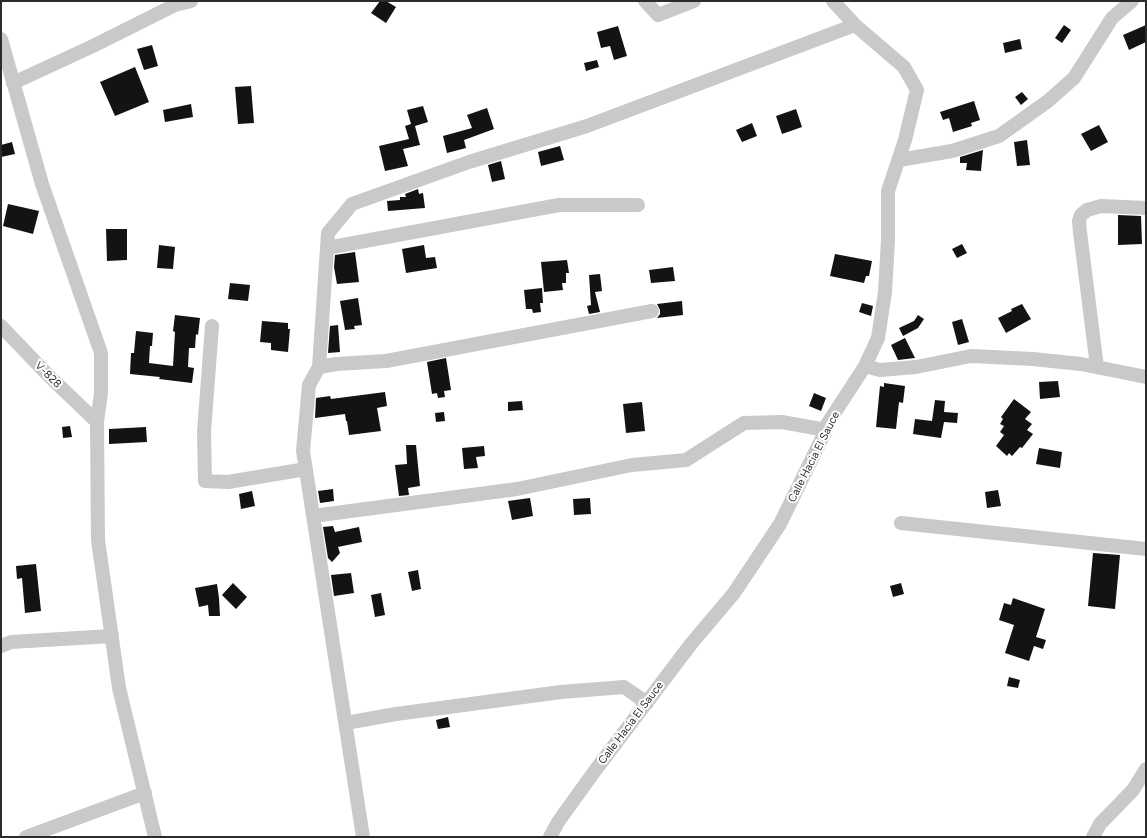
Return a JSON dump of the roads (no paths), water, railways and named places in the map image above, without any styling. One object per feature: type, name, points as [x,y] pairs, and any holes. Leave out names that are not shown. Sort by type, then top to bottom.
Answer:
[{"type":"street","points":[[14,83],[175,6],[192,1]]},
{"type":"street","points":[[645,1],[658,15],[694,1]]},
{"type":"street","name":"Calle Hacia El Sauce","points":[[550,837],[558,822],[589,778],[691,644],[734,593],[780,524],[826,430],[826,426],[865,366],[878,338],[885,292],[888,240],[888,191],[905,140],[917,90],[904,67],[855,25],[833,1]]},
{"type":"street","points":[[899,160],[952,151],[999,136],[1048,101],[1074,78],[1112,18],[1132,1]]},
{"type":"street","points":[[363,837],[303,451],[309,385],[319,368],[328,233],[352,204],[469,162],[587,126],[855,25]]},
{"type":"street","points":[[1,39],[42,184],[101,353],[101,393],[97,422],[98,540],[119,688],[155,837]]},
{"type":"street","points":[[327,248],[559,205],[638,205]]},
{"type":"street","points":[[1097,367],[1079,221],[1081,215],[1087,210],[1101,206],[1146,208]]},
{"type":"street","points":[[319,368],[336,364],[386,361],[652,311]]},
{"type":"street","name":"V-828","points":[[1,326],[48,375],[97,422]]},
{"type":"street","points":[[212,326],[204,432],[205,481],[228,482],[306,469]]},
{"type":"street","points":[[865,366],[880,370],[916,367],[971,356],[1033,359],[1081,364],[1146,377]]},
{"type":"street","points":[[313,516],[517,489],[632,465],[686,460],[744,423],[782,422],[826,430]]},
{"type":"street","points":[[901,523],[1146,549]]},
{"type":"street","points":[[1,646],[11,642],[112,636]]},
{"type":"street","points":[[346,722],[537,695],[624,687],[647,703]]},
{"type":"street","points":[[1093,837],[1100,824],[1133,790],[1146,770]]},
{"type":"street","points":[[26,837],[145,793]]}]
